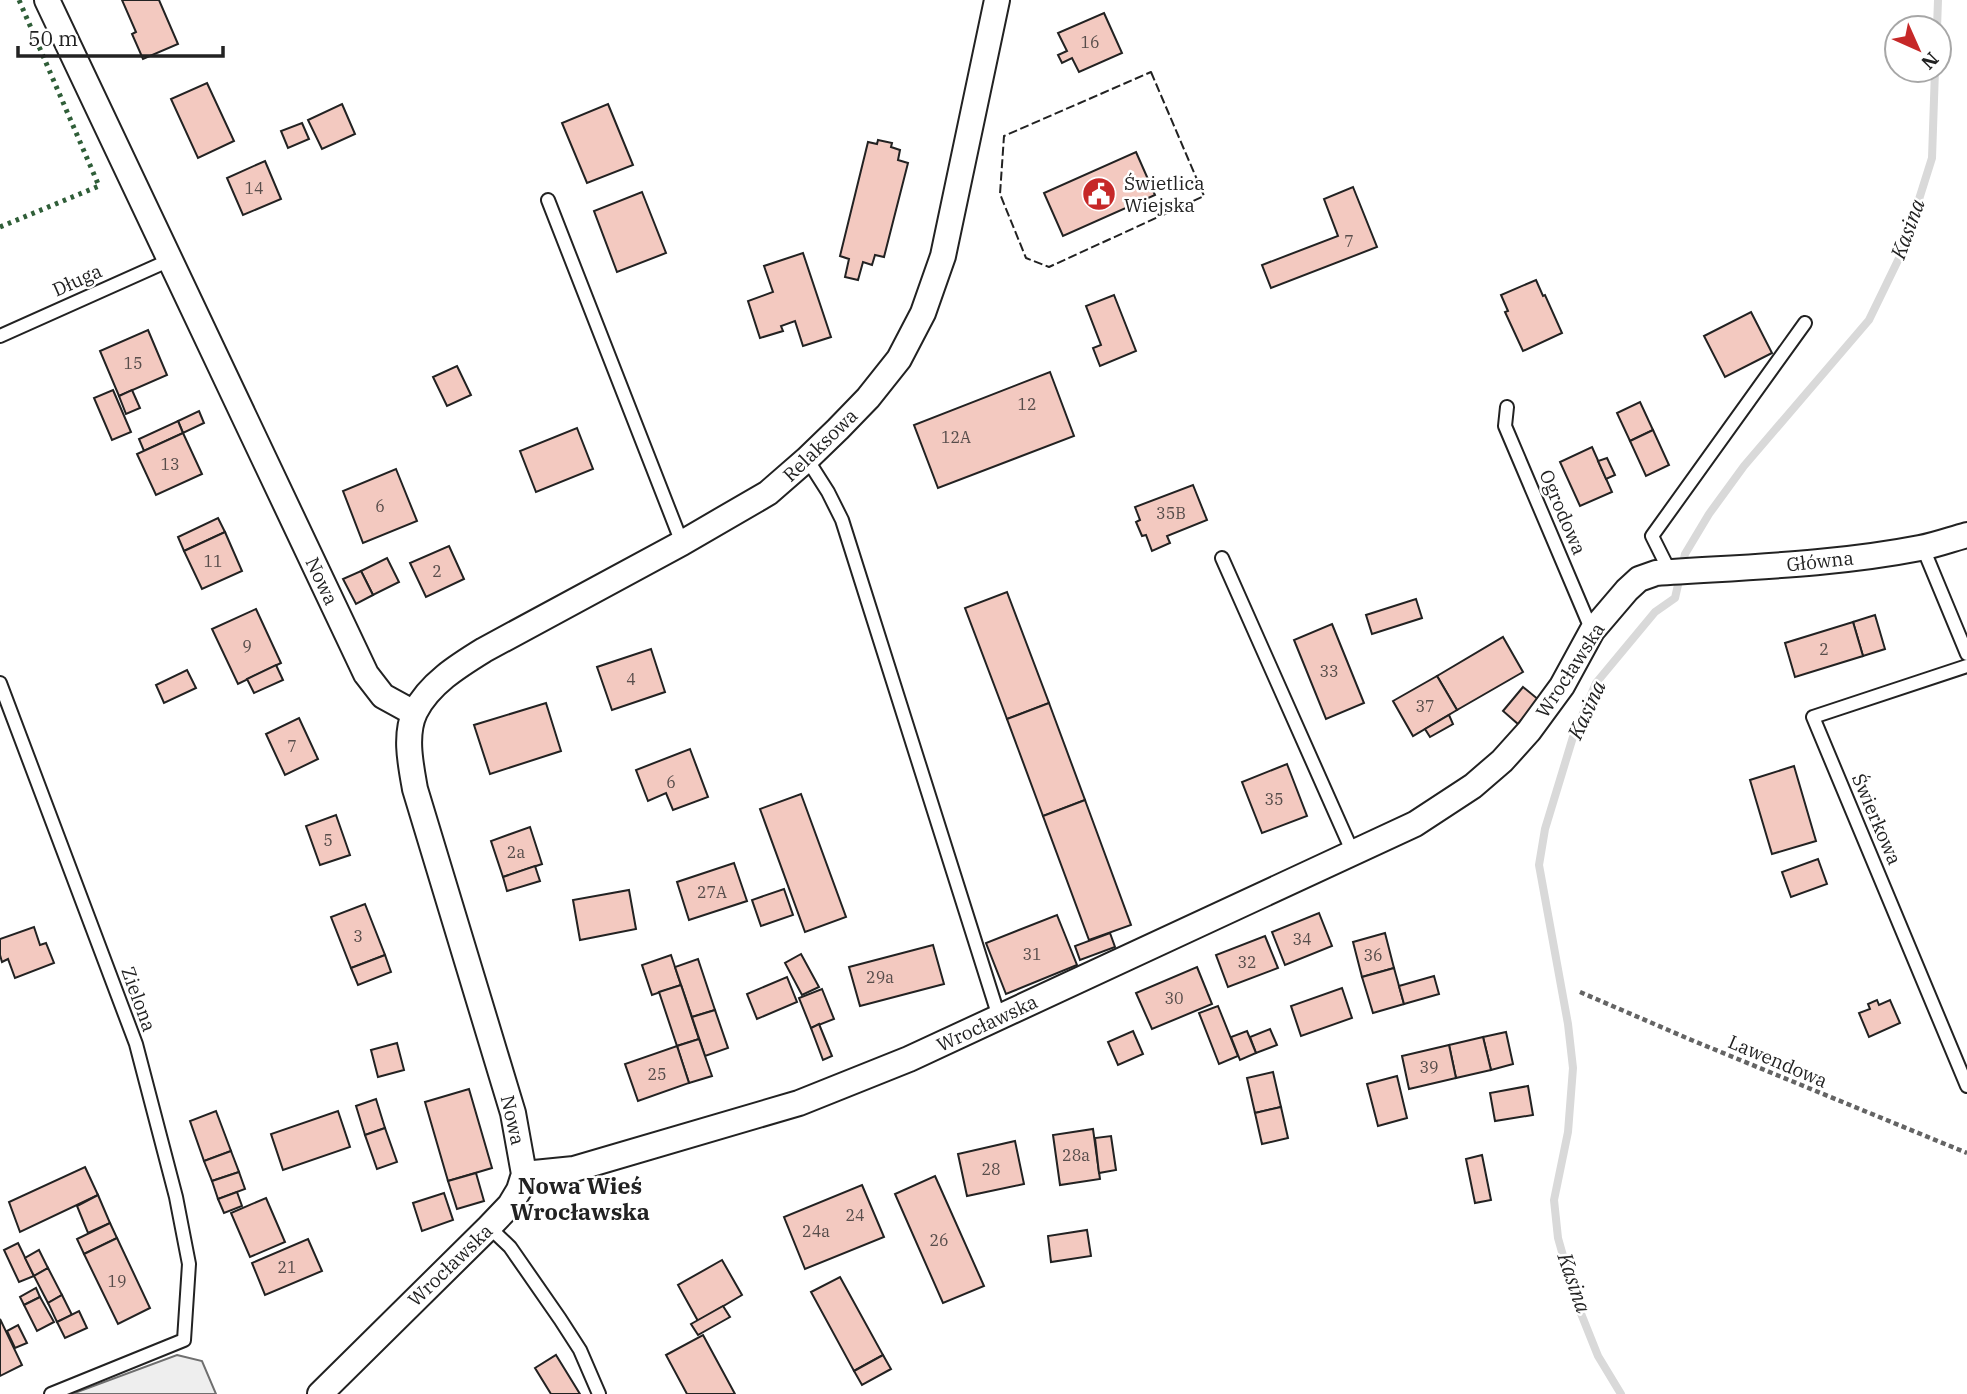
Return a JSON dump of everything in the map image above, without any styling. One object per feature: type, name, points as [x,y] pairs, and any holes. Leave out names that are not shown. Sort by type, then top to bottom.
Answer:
[{"type":"street","name":"Nowa","points":[[47,0],[366,674],[383,696],[414,713],[410,734],[410,760],[415,789],[513,1113],[524,1174]]},
{"type":"street","name":"Relaksowa","points":[[414,713],[431,690],[453,670],[484,650],[768,494],[868,398],[899,359],[923,313],[943,256],[997,0]]},
{"type":"street","name":"Główna","points":[[1670,572],[1800,564],[1923,548],[1967,535]]},
{"type":"street","name":"Wrocławska","points":[[320,1394],[510,1205],[524,1174],[573,1170],[799,1103],[909,1059],[1415,824],[1474,786],[1530,731],[1562,686],[1592,631],[1627,590],[1639,579],[1656,573],[1670,572]]},
{"type":"lane","points":[[548,200],[682,543]]},
{"type":"lane","name":"Długa","points":[[0,336],[170,260]]},
{"type":"lane","points":[[1670,572],[1652,536],[1805,323]]},
{"type":"lane","name":"Ogrodowa","points":[[1507,407],[1505,426],[1592,631]]},
{"type":"lane","points":[[807,459],[842,520],[999,1017]]},
{"type":"lane","points":[[1923,548],[1967,654]]},
{"type":"lane","points":[[1222,558],[1353,853]]},
{"type":"lane","name":"Świerkowa","points":[[1966,1086],[1814,716],[1967,666]]},
{"type":"lane","name":"Zielona","points":[[0,683],[135,1044],[176,1197],[189,1264],[184,1340],[51,1394]]},
{"type":"lane","points":[[489,1227],[510,1247],[560,1318],[580,1350],[599,1394]]},
{"type":"path","name":"Lawendowa","points":[[1580,992],[1701,1045],[1967,1153]]},
{"type":"shaded area","points":[[177,1355],[202,1361],[216,1394],[72,1394]]},
{"type":"building","points":[[122,0],[159,0],[178,44],[143,59],[132,34],[136,32]]},
{"type":"building","points":[[1104,13],[1122,53],[1079,72],[1072,58],[1062,63],[1058,55],[1067,51],[1058,33]]},
{"type":"building","points":[[207,83],[234,141],[198,158],[171,99]]},
{"type":"building","points":[[342,104],[355,134],[322,149],[308,120]]},
{"type":"building","points":[[608,104],[633,165],[587,183],[562,123]]},
{"type":"building","points":[[302,123],[309,139],[288,148],[281,131]]},
{"type":"building","points":[[878,140],[892,143],[891,147],[900,150],[898,160],[908,163],[884,257],[875,255],[872,265],[863,262],[858,280],[845,277],[849,259],[840,256],[868,142],[877,144]]},
{"type":"building","name":"Świetlica Wiejska","points":[[1136,152],[1155,195],[1063,236],[1044,193]]},
{"type":"building","points":[[265,161],[281,199],[243,215],[227,178]]},
{"type":"building","points":[[1353,187],[1377,247],[1271,288],[1262,265],[1338,236],[1324,199]]},
{"type":"building","points":[[642,192],[666,253],[617,272],[594,211]]},
{"type":"building","points":[[803,253],[831,337],[803,346],[795,321],[781,326],[783,331],[760,338],[748,301],[773,292],[764,266]]},
{"type":"building","points":[[1536,280],[1562,333],[1523,351],[1505,312],[1508,311],[1501,295]]},
{"type":"building","points":[[1114,295],[1136,351],[1100,366],[1093,348],[1101,345],[1086,306]]},
{"type":"building","points":[[1751,312],[1772,353],[1725,377],[1704,336]]},
{"type":"building","points":[[148,330],[167,375],[119,396],[100,351]]},
{"type":"building","points":[[457,366],[471,395],[447,406],[433,377]]},
{"type":"building","points":[[1050,372],[1074,436],[938,488],[914,425]]},
{"type":"building","points":[[113,390],[131,432],[112,440],[94,398]]},
{"type":"building","points":[[132,390],[140,408],[126,414],[119,396]]},
{"type":"building","points":[[1640,402],[1653,430],[1630,441],[1617,413]]},
{"type":"building","points":[[199,411],[204,423],[183,433],[178,421]]},
{"type":"building","points":[[178,421],[183,433],[144,451],[139,439]]},
{"type":"building","points":[[577,428],[593,469],[536,492],[520,451]]},
{"type":"building","points":[[1653,430],[1669,465],[1646,476],[1630,441]]},
{"type":"building","points":[[183,433],[202,474],[156,495],[137,454]]},
{"type":"building","points":[[1592,447],[1612,492],[1580,506],[1560,462]]},
{"type":"building","points":[[1607,458],[1615,475],[1606,479],[1598,461]]},
{"type":"building","points":[[396,469],[417,521],[363,543],[343,491]]},
{"type":"building","points":[[1193,485],[1207,520],[1167,536],[1170,543],[1152,551],[1146,535],[1142,536],[1136,522],[1140,520],[1135,507]]},
{"type":"building","points":[[218,518],[225,532],[184,551],[178,537]]},
{"type":"building","points":[[225,532],[242,571],[202,589],[184,551]]},
{"type":"building","points":[[449,546],[464,579],[426,597],[410,563]]},
{"type":"building","points":[[387,558],[399,582],[373,595],[361,571]]},
{"type":"building","points":[[361,571],[373,595],[356,604],[343,579]]},
{"type":"building","points":[[1007,592],[1049,703],[1007,719],[965,608]]},
{"type":"building","points":[[1416,599],[1422,618],[1372,634],[1366,615]]},
{"type":"building","points":[[256,609],[281,663],[238,684],[212,629]]},
{"type":"building","points":[[1875,615],[1885,649],[1863,656],[1853,622]]},
{"type":"building","points":[[1853,622],[1863,656],[1795,677],[1785,643]]},
{"type":"building","points":[[1332,624],[1364,703],[1326,719],[1294,640]]},
{"type":"building","points":[[1503,637],[1523,672],[1457,710],[1437,676]]},
{"type":"building","points":[[651,649],[665,692],[612,710],[597,667]]},
{"type":"building","points":[[276,665],[283,680],[254,693],[247,679]]},
{"type":"building","points":[[187,670],[196,688],[164,703],[156,685]]},
{"type":"building","points":[[1437,676],[1457,710],[1413,736],[1393,701]]},
{"type":"building","points":[[1523,687],[1539,700],[1518,724],[1503,711]]},
{"type":"building","points":[[546,703],[561,751],[490,774],[474,725]]},
{"type":"building","points":[[1049,703],[1085,800],[1043,816],[1007,719]]},
{"type":"building","points":[[1449,715],[1453,724],[1430,737],[1425,729]]},
{"type":"building","points":[[299,718],[318,759],[285,775],[266,734]]},
{"type":"building","points":[[690,749],[708,797],[673,810],[666,793],[648,801],[636,770]]},
{"type":"building","points":[[1287,764],[1307,816],[1262,833],[1242,782]]},
{"type":"building","points":[[1794,766],[1816,841],[1772,854],[1750,780]]},
{"type":"building","points":[[801,794],[846,917],[805,932],[760,809]]},
{"type":"building","points":[[1085,800],[1131,925],[1089,940],[1043,816]]},
{"type":"building","points":[[336,815],[350,855],[320,865],[306,826]]},
{"type":"building","points":[[530,827],[542,864],[503,877],[491,841]]},
{"type":"building","points":[[1818,859],[1827,884],[1791,897],[1782,872]]},
{"type":"building","points":[[734,863],[747,901],[689,920],[677,882]]},
{"type":"building","points":[[535,866],[540,881],[507,891],[503,877]]},
{"type":"building","points":[[784,889],[793,915],[761,926],[752,900]]},
{"type":"building","points":[[629,890],[636,929],[580,940],[573,900]]},
{"type":"building","points":[[365,904],[385,955],[351,968],[331,917]]},
{"type":"building","points":[[1319,913],[1332,946],[1285,965],[1272,932]]},
{"type":"building","points":[[1057,915],[1077,965],[1006,994],[986,943]]},
{"type":"building","points":[[34,927],[40,945],[46,943],[54,963],[15,978],[8,959],[2,962],[0,939]]},
{"type":"building","points":[[1110,933],[1115,947],[1080,960],[1075,946]]},
{"type":"building","points":[[1385,933],[1394,968],[1362,977],[1353,942]]},
{"type":"building","points":[[1265,936],[1278,968],[1228,987],[1216,955]]},
{"type":"building","points":[[933,945],[944,984],[860,1006],[849,967]]},
{"type":"building","points":[[801,954],[819,987],[802,995],[785,963]]},
{"type":"building","points":[[385,955],[391,972],[358,985],[351,968]]},
{"type":"building","points":[[671,955],[681,985],[652,995],[642,965]]},
{"type":"building","points":[[698,959],[715,1010],[692,1017],[675,967]]},
{"type":"building","points":[[1197,967],[1212,1004],[1152,1029],[1136,993]]},
{"type":"building","points":[[1394,968],[1404,1004],[1373,1013],[1362,977]]},
{"type":"building","points":[[1434,976],[1439,994],[1404,1004],[1399,986]]},
{"type":"building","points":[[787,977],[797,1002],[757,1019],[747,994]]},
{"type":"building","points":[[681,985],[699,1039],[677,1046],[659,992]]},
{"type":"building","points":[[1342,988],[1352,1018],[1301,1036],[1291,1006]]},
{"type":"building","points":[[822,989],[834,1019],[811,1028],[799,998]]},
{"type":"building","points":[[1877,1000],[1879,1005],[1890,1000],[1900,1023],[1869,1037],[1859,1013],[1870,1009],[1868,1004]]},
{"type":"building","points":[[1218,1006],[1238,1056],[1219,1064],[1199,1013]]},
{"type":"building","points":[[715,1010],[728,1048],[705,1056],[692,1017]]},
{"type":"building","points":[[819,1024],[832,1056],[823,1060],[811,1028]]},
{"type":"building","points":[[1270,1029],[1277,1045],[1256,1053],[1250,1037]]},
{"type":"building","points":[[1133,1031],[1143,1054],[1118,1065],[1108,1042]]},
{"type":"building","points":[[1247,1031],[1256,1053],[1240,1060],[1231,1037]]},
{"type":"building","points":[[1506,1032],[1513,1064],[1491,1070],[1483,1037]]},
{"type":"building","points":[[1483,1037],[1491,1070],[1456,1078],[1449,1045]]},
{"type":"building","points":[[699,1039],[712,1076],[689,1083],[677,1046]]},
{"type":"building","points":[[397,1043],[404,1070],[378,1077],[371,1050]]},
{"type":"building","points":[[1449,1045],[1456,1078],[1409,1089],[1402,1056]]},
{"type":"building","points":[[677,1046],[689,1083],[638,1101],[625,1064]]},
{"type":"building","points":[[1273,1072],[1281,1107],[1255,1113],[1247,1078]]},
{"type":"building","points":[[1397,1076],[1407,1118],[1378,1126],[1367,1084]]},
{"type":"building","points":[[1528,1086],[1533,1115],[1495,1121],[1490,1093]]},
{"type":"building","points":[[469,1089],[492,1168],[448,1181],[425,1102]]},
{"type":"building","points":[[376,1099],[385,1128],[365,1135],[356,1106]]},
{"type":"building","points":[[1281,1107],[1288,1138],[1262,1144],[1255,1113]]},
{"type":"building","points":[[216,1111],[231,1151],[204,1161],[190,1121]]},
{"type":"building","points":[[338,1111],[350,1147],[283,1170],[271,1134]]},
{"type":"building","points":[[385,1128],[397,1162],[377,1169],[365,1135]]},
{"type":"building","points":[[1093,1129],[1100,1179],[1060,1185],[1053,1135]]},
{"type":"building","points":[[1111,1136],[1116,1170],[1099,1173],[1095,1138]]},
{"type":"building","points":[[1015,1141],[1024,1184],[967,1196],[958,1154]]},
{"type":"building","points":[[231,1151],[239,1172],[212,1181],[204,1161]]},
{"type":"building","points":[[1482,1155],[1491,1200],[1475,1203],[1466,1159]]},
{"type":"building","points":[[85,1167],[98,1195],[20,1232],[9,1202]]},
{"type":"building","points":[[239,1172],[245,1189],[218,1199],[212,1181]]},
{"type":"building","points":[[476,1173],[484,1201],[457,1209],[448,1181]]},
{"type":"building","points":[[935,1176],[984,1286],[943,1303],[895,1194]]},
{"type":"building","points":[[862,1185],[884,1237],[805,1269],[784,1217]]},
{"type":"building","points":[[237,1192],[242,1206],[224,1213],[218,1199]]},
{"type":"building","points":[[444,1193],[453,1220],[422,1231],[413,1203]]},
{"type":"building","points":[[98,1195],[110,1223],[88,1233],[77,1206]]},
{"type":"building","points":[[266,1198],[285,1242],[250,1257],[231,1213]]},
{"type":"building","points":[[110,1223],[117,1238],[84,1254],[77,1239]]},
{"type":"building","points":[[1087,1230],[1091,1256],[1051,1262],[1048,1236]]},
{"type":"building","points":[[117,1238],[150,1308],[118,1324],[84,1254]]},
{"type":"building","points":[[308,1239],[322,1271],[265,1295],[252,1263]]},
{"type":"building","points":[[18,1243],[34,1276],[19,1282],[4,1250]]},
{"type":"building","points":[[39,1250],[48,1268],[34,1276],[25,1258]]},
{"type":"building","points":[[722,1260],[742,1295],[698,1321],[678,1285]]},
{"type":"building","points":[[48,1268],[62,1295],[48,1303],[34,1276]]},
{"type":"building","points":[[840,1277],[883,1355],[854,1371],[811,1292]]},
{"type":"building","points":[[36,1288],[40,1297],[24,1305],[20,1297]]},
{"type":"building","points":[[62,1295],[72,1315],[57,1322],[48,1303]]},
{"type":"building","points":[[40,1297],[54,1322],[37,1331],[24,1305]]},
{"type":"building","points":[[723,1306],[730,1317],[698,1335],[691,1324]]},
{"type":"building","points":[[79,1311],[87,1328],[65,1338],[57,1322]]},
{"type":"building","points":[[0,1319],[22,1365],[0,1376]]},
{"type":"building","points":[[18,1325],[27,1343],[15,1348],[7,1331]]},
{"type":"building","points":[[703,1335],[735,1394],[687,1394],[666,1355]]},
{"type":"building","points":[[556,1355],[580,1394],[551,1394],[535,1368]]},
{"type":"building","points":[[883,1355],[891,1369],[862,1385],[854,1371]]},
{"type":"waterway","name":"Kasina","points":[[1938,0],[1938,14]]},
{"type":"waterway","name":"Kasina","points":[[1621,1394],[1598,1356],[1576,1301],[1558,1238],[1554,1200],[1568,1132],[1573,1068],[1568,1024],[1539,865],[1545,829],[1573,737],[1596,683],[1655,612],[1675,598],[1685,554],[1709,514],[1744,466],[1869,320],[1903,250],[1932,158],[1935,84]]},
{"type":"hedge","points":[[0,227],[99,186],[19,0]]},
{"type":"fence","points":[[1151,72],[1204,196],[1049,267],[1026,258],[1000,194],[1004,136],[1151,72]]},
{"type":"place","name":"Świetlica Wiejska","points":[[1099,194]]},
{"type":"district","name":"Nowa Wieś Wrocławska","points":[[580,1199]]}]
